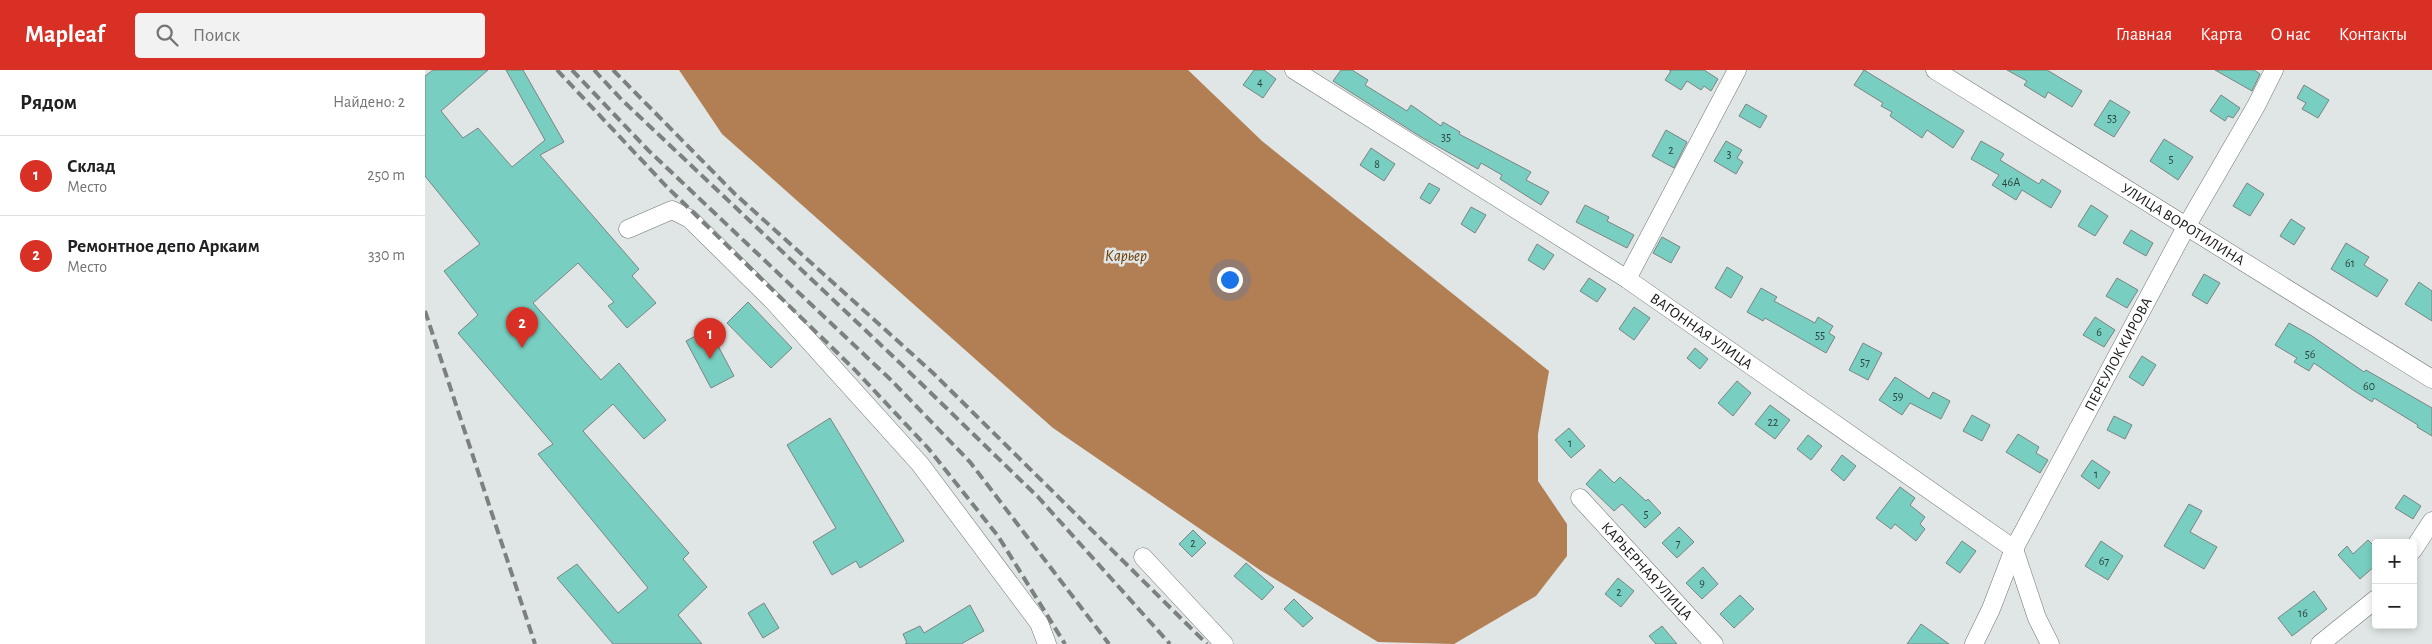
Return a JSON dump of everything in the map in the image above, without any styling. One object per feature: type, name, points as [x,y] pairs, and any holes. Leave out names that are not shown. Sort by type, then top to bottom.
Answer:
[{"type":"street","name":"ВАГОННАЯ УЛИЦА","points":[[1294,70],[1627,279],[2014,549]]},
{"type":"street","points":[[1627,279],[1737,70]]},
{"type":"street","name":"УЛИЦА ВОРОТИЛИНА","points":[[1935,70],[2432,379]]},
{"type":"street","name":"ПЕРЕУЛОК КИРОВА","points":[[1974,644],[1991,609],[2014,549],[2186,227],[2256,106],[2274,70]]},
{"type":"street","points":[[628,229],[672,210],[691,219],[773,301],[920,464],[1039,623],[1047,644]]},
{"type":"street","name":"КАРЬЕРНАЯ УЛИЦА","points":[[1580,498],[1714,644]]},
{"type":"street","points":[[2417,544],[2432,520]]},
{"type":"street","points":[[2014,549],[2037,618],[2050,644]]},
{"type":"street","points":[[1143,557],[1224,644]]},
{"type":"street","points":[[2319,644],[2372,602]]},
{"type":"water","name":"Карьер","points":[[679,70],[1188,70],[1262,141],[1549,371],[1538,434],[1538,481],[1567,524],[1567,556],[1536,596],[1454,644],[1378,642],[1260,570],[1053,428],[722,134]]},
{"type":"building","points":[[433,70],[488,70],[441,111],[463,138],[478,128],[512,167],[545,140],[506,70],[523,70],[564,142],[540,155],[639,269],[632,276],[656,303],[627,328],[608,306],[614,302],[578,263],[533,303],[601,380],[619,363],[666,420],[644,439],[613,404],[583,431],[689,553],[683,559],[707,587],[678,615],[702,644],[613,644],[557,578],[577,564],[618,613],[648,588],[538,454],[553,444],[458,333],[478,315],[444,271],[480,244],[425,176],[425,76]]},
{"type":"building","points":[[1254,70],[1264,70],[1276,79],[1263,98],[1243,85]]},
{"type":"building","points":[[1341,70],[1352,70],[1368,80],[1365,85],[1407,111],[1411,105],[1441,126],[1443,122],[1460,132],[1459,134],[1531,172],[1526,180],[1549,192],[1541,205],[1500,179],[1502,175],[1481,163],[1478,169],[1421,137],[1333,81]]},
{"type":"building","points":[[1669,70],[1704,70],[1718,79],[1711,91],[1704,86],[1701,90],[1687,81],[1681,90],[1665,80],[1671,71]]},
{"type":"building","points":[[1864,70],[1964,131],[1953,148],[1927,130],[1922,138],[1890,116],[1892,112],[1881,106],[1883,103],[1854,85]]},
{"type":"building","points":[[2007,70],[2047,70],[2082,91],[2072,107],[2048,92],[2045,98],[2024,85],[2027,81]]},
{"type":"building","points":[[2215,70],[2254,70],[2260,74],[2252,91]]},
{"type":"building","points":[[2304,85],[2329,100],[2318,118],[2302,109],[2306,103],[2297,98]]},
{"type":"building","points":[[2221,95],[2240,108],[2233,118],[2228,116],[2225,121],[2210,111]]},
{"type":"building","points":[[2110,100],[2130,112],[2114,137],[2094,125]]},
{"type":"building","points":[[1746,104],[1767,116],[1760,128],[1739,116]]},
{"type":"building","points":[[1666,130],[1687,142],[1674,168],[1652,156]]},
{"type":"building","points":[[2164,139],[2193,157],[2178,180],[2150,161]]},
{"type":"building","points":[[1726,141],[1742,150],[1737,158],[1743,162],[1736,174],[1714,161]]},
{"type":"building","points":[[1981,141],[2004,154],[2000,160],[2039,184],[2042,179],[2061,191],[2051,208],[2022,190],[2016,200],[1992,185],[1999,175],[1971,159]]},
{"type":"building","points":[[1371,148],[1395,164],[1384,181],[1360,165]]},
{"type":"building","points":[[1429,183],[1440,189],[1430,204],[1420,198]]},
{"type":"building","points":[[2247,183],[2264,194],[2250,216],[2233,206]]},
{"type":"building","points":[[1585,205],[1609,217],[1607,221],[1634,235],[1627,248],[1576,222]]},
{"type":"building","points":[[2091,205],[2108,216],[2095,236],[2078,226]]},
{"type":"building","points":[[1471,207],[1486,215],[1475,233],[1461,224]]},
{"type":"building","points":[[2291,219],[2305,228],[2294,245],[2280,236]]},
{"type":"building","points":[[2131,230],[2153,243],[2146,256],[2123,243]]},
{"type":"building","points":[[1662,237],[1680,247],[1671,263],[1653,253]]},
{"type":"building","points":[[2346,243],[2369,257],[2364,265],[2388,280],[2377,297],[2331,269]]},
{"type":"building","points":[[1537,244],[1554,255],[1544,270],[1528,260]]},
{"type":"building","points":[[1727,267],[1743,277],[1731,298],[1715,288]]},
{"type":"building","points":[[2204,274],[2220,283],[2207,304],[2192,295]]},
{"type":"building","points":[[1589,278],[1606,289],[1597,302],[1580,291]]},
{"type":"building","points":[[2117,278],[2138,290],[2127,308],[2106,296]]},
{"type":"building","points":[[2419,282],[2432,291],[2432,321],[2405,304]]},
{"type":"building","points":[[1761,288],[1777,297],[1774,301],[1815,323],[1818,317],[1833,326],[1829,333],[1835,337],[1826,353],[1765,318],[1763,321],[1747,312]]},
{"type":"building","points":[[748,302],[792,348],[771,368],[727,323]]},
{"type":"building","points":[[1634,307],[1650,318],[1634,340],[1619,329]]},
{"type":"building","points":[[2095,317],[2115,330],[2104,347],[2083,335]]},
{"type":"building","points":[[2289,323],[2312,336],[2364,372],[2366,370],[2432,408],[2432,436],[2417,427],[2418,425],[2374,398],[2372,402],[2314,363],[2309,371],[2294,362],[2297,358],[2275,345]]},
{"type":"building","points":[[709,329],[734,376],[711,388],[686,341]]},
{"type":"building","points":[[1863,343],[1882,353],[1868,380],[1849,370]]},
{"type":"building","points":[[1695,348],[1708,359],[1700,369],[1687,358]]},
{"type":"building","points":[[2142,356],[2156,365],[2143,386],[2129,377]]},
{"type":"building","points":[[1895,377],[1929,399],[1933,392],[1950,401],[1941,419],[1910,403],[1902,415],[1879,400]]},
{"type":"building","points":[[1737,381],[1751,393],[1733,416],[1718,403]]},
{"type":"building","points":[[1770,405],[1790,420],[1775,439],[1755,424]]},
{"type":"building","points":[[1972,415],[1990,425],[1982,441],[1963,431]]},
{"type":"building","points":[[2114,416],[2132,425],[2125,439],[2107,430]]},
{"type":"building","points":[[830,418],[904,541],[860,568],[856,561],[832,575],[813,542],[836,528],[787,445]]},
{"type":"building","points":[[1569,428],[1585,446],[1571,458],[1555,440]]},
{"type":"building","points":[[2018,434],[2039,447],[2036,453],[2048,460],[2040,473],[2006,452]]},
{"type":"building","points":[[1808,435],[1822,446],[1811,460],[1797,449]]},
{"type":"building","points":[[1842,455],[1856,466],[1844,481],[1831,470]]},
{"type":"building","points":[[2092,460],[2110,472],[2099,489],[2081,476]]},
{"type":"building","points":[[1600,469],[1614,483],[1620,477],[1646,501],[1648,499],[1661,513],[1645,528],[1622,504],[1614,511],[1586,484]]},
{"type":"building","points":[[1900,487],[1915,498],[1910,505],[1925,517],[1920,524],[1925,529],[1916,541],[1895,524],[1891,529],[1876,518]]},
{"type":"building","points":[[2404,495],[2421,506],[2413,519],[2395,508]]},
{"type":"building","points":[[2189,504],[2202,511],[2190,532],[2217,547],[2204,569],[2164,546]]},
{"type":"building","points":[[1679,527],[1694,542],[1677,558],[1662,543]]},
{"type":"building","points":[[1193,530],[1206,543],[1192,557],[1179,544]]},
{"type":"building","points":[[2368,540],[2372,544],[2372,568],[2360,579],[2338,555],[2347,546],[2353,554]]},
{"type":"building","points":[[1962,541],[1976,551],[1960,573],[1946,563]]},
{"type":"building","points":[[2101,541],[2123,556],[2108,580],[2085,566]]},
{"type":"building","points":[[1246,563],[1274,587],[1262,600],[1234,576]]},
{"type":"building","points":[[1703,567],[1718,584],[1702,599],[1686,583]]},
{"type":"building","points":[[1618,578],[1634,591],[1621,607],[1605,594]]},
{"type":"building","points":[[2314,591],[2327,609],[2292,636],[2278,618]]},
{"type":"building","points":[[1740,595],[1754,609],[1734,628],[1720,614]]},
{"type":"building","points":[[1294,599],[1313,618],[1303,627],[1284,609]]},
{"type":"building","points":[[764,603],[779,628],[763,638],[748,613]]},
{"type":"building","points":[[970,605],[984,631],[961,644],[905,644],[907,643],[903,634],[920,626],[924,633]]},
{"type":"building","points":[[1921,624],[1949,644],[1907,644]]},
{"type":"building","points":[[1662,626],[1677,644],[1656,644],[1649,636]]},
{"type":"railway","points":[[557,70],[666,186],[855,370],[928,448],[998,536],[1065,644]]},
{"type":"railway","points":[[572,70],[648,150],[891,380],[970,462],[1109,644]]},
{"type":"railway","points":[[594,70],[622,100],[900,363],[1038,497],[1170,644]]},
{"type":"railway","points":[[613,70],[735,194],[932,372],[1207,644]]},
{"type":"railway","points":[[425,311],[535,644]]},
{"type":"place","name":"Ремонтное депо Аркаим","points":[[522,348]]},
{"type":"place","name":"Склад","points":[[710,359]]}]
